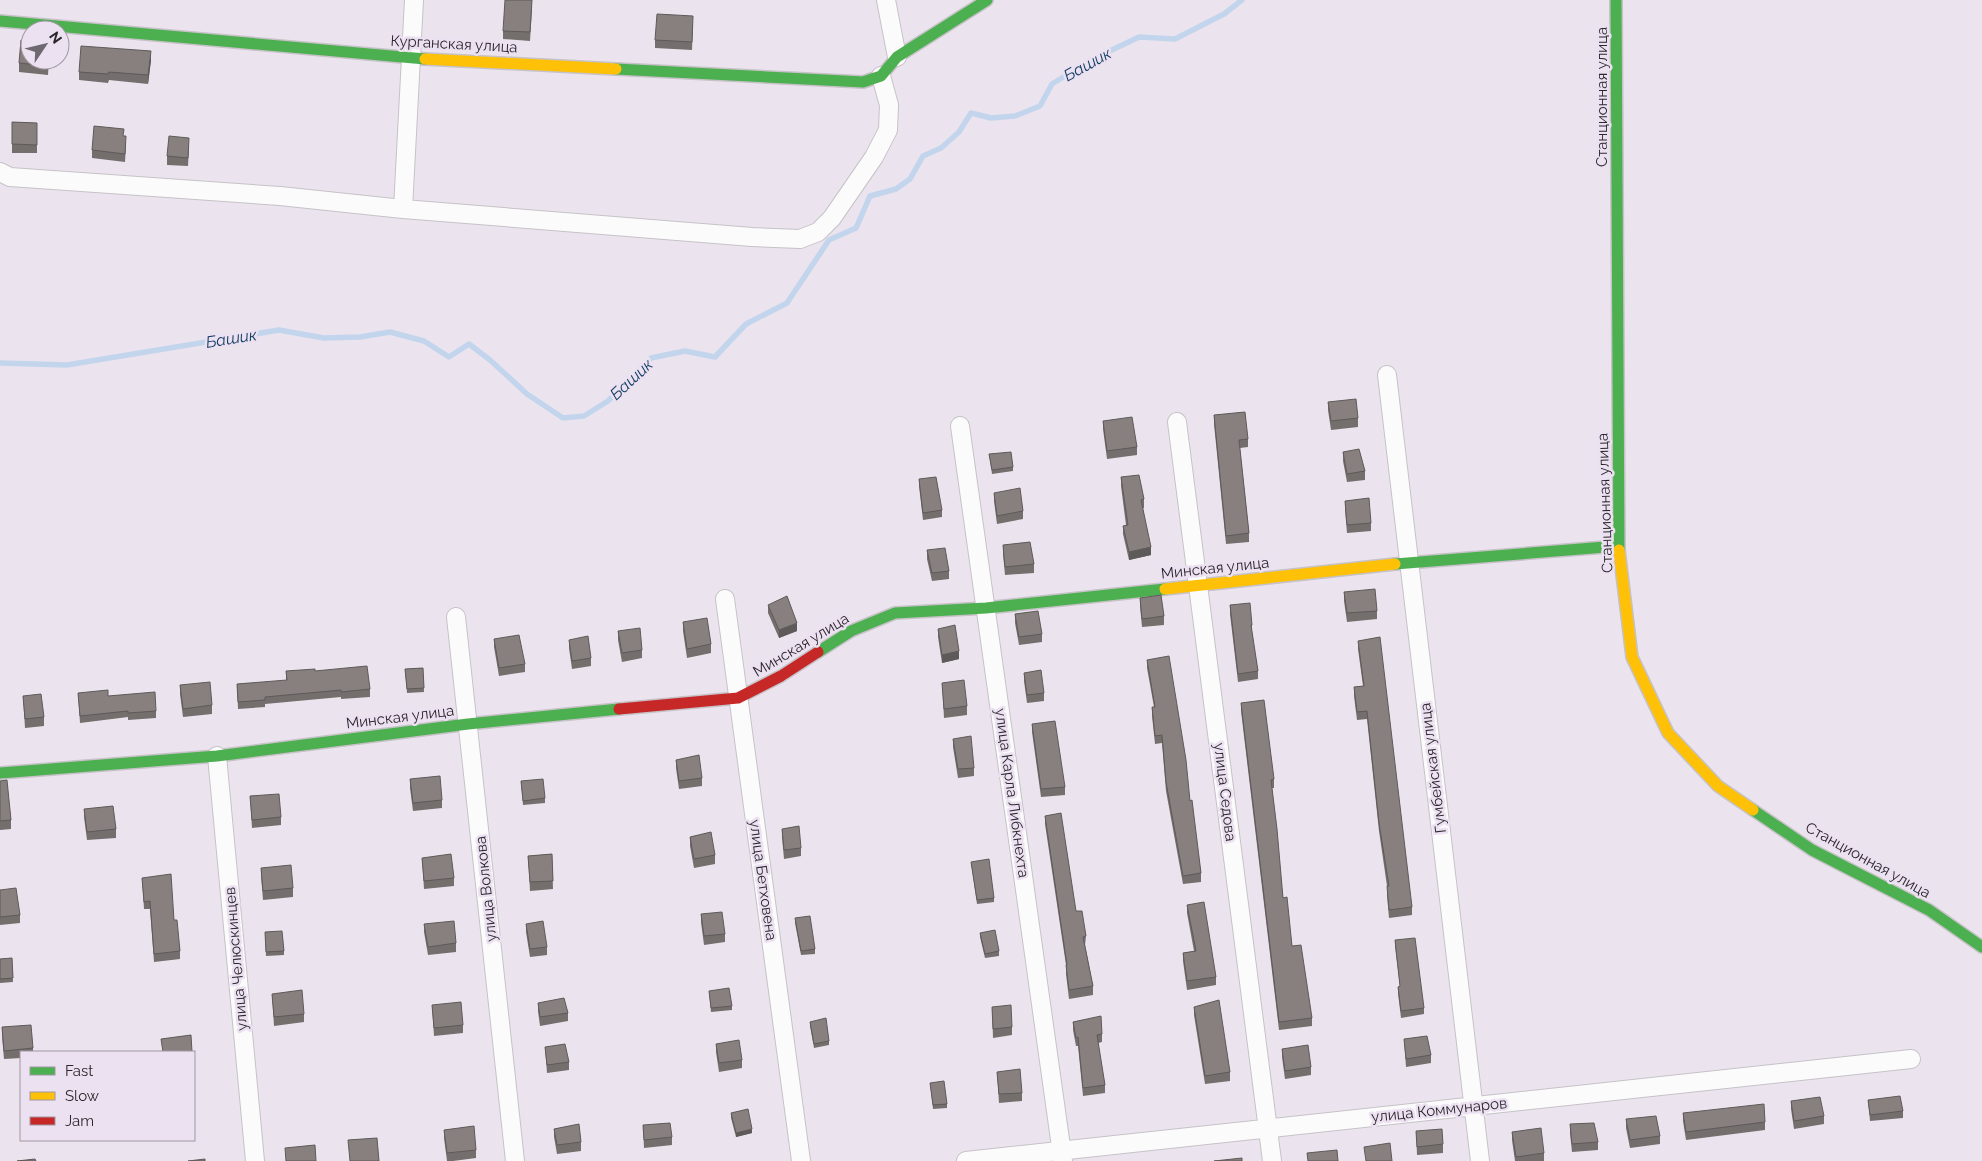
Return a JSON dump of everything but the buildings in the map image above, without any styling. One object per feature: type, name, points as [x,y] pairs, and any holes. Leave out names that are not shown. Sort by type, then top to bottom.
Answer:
[{"type":"street","points":[[404,209],[414,0]]},
{"type":"street","points":[[886,0],[897,57]]},
{"type":"street","points":[[0,172],[10,177],[280,196],[404,209],[800,239],[818,232],[832,218],[874,157],[888,130],[889,105],[881,76],[897,57],[987,0]]},
{"type":"street","name":"Станционная улица","points":[[1616,0],[1618,546],[1632,657],[1668,733],[1718,786],[1812,850],[1928,910],[1982,947]]},
{"type":"street","name":"Курганская улица","points":[[0,21],[411,58],[862,82],[881,76]]},
{"type":"street","name":"Гумбейская улица","points":[[1387,375],[1480,1161]]},
{"type":"street","name":"улица Седова","points":[[1177,422],[1272,1161]]},
{"type":"street","name":"улица Карла Либкнехта","points":[[960,426],[1063,1156]]},
{"type":"street","name":"Минская улица","points":[[0,773],[217,756],[468,724],[738,698],[808,660],[828,644],[851,631],[895,613],[986,608],[1409,563],[1618,546]]},
{"type":"street","name":"улица Бетховена","points":[[725,599],[801,1161]]},
{"type":"street","name":"улица Волкова","points":[[456,617],[515,1161]]},
{"type":"street","name":"улица Челюскинцев","points":[[217,756],[255,1161]]},
{"type":"street","name":"улица Коммунаров","points":[[966,1161],[1063,1156],[1268,1129],[1911,1059]]},
{"type":"waterway","name":"Башик","points":[[0,363],[67,365],[279,330],[324,338],[360,337],[390,332],[424,341],[449,357],[469,344],[490,360],[527,394],[563,418],[584,416],[608,401],[651,358],[685,351],[715,357],[746,324],[787,303],[829,240],[856,228],[870,196],[896,189],[910,179],[923,156],[941,148],[959,132],[971,113],[991,118],[1015,116],[1040,106],[1052,84],[1091,60],[1139,37],[1175,39],[1224,14],[1242,0]]},
{"type":"traffic: fast","points":[[616,69],[863,82],[881,76],[897,57],[987,0]]},
{"type":"traffic: fast","points":[[1616,0],[1619,550]]},
{"type":"traffic: fast","points":[[0,21],[425,59]]},
{"type":"traffic: fast","points":[[1395,564],[1618,546]]},
{"type":"traffic: fast","points":[[818,652],[851,631],[895,613],[986,608],[1165,589]]},
{"type":"traffic: fast","points":[[0,773],[217,756],[468,724],[619,709]]},
{"type":"traffic: fast","points":[[1753,810],[1812,850],[1929,910],[1982,947]]},
{"type":"traffic: slow","points":[[425,59],[616,69]]},
{"type":"traffic: slow","points":[[1619,550],[1632,657],[1668,733],[1718,786],[1753,810]]},
{"type":"traffic: slow","points":[[1165,589],[1395,564]]},
{"type":"traffic: jam","points":[[619,709],[738,698],[781,676],[818,652]]}]
